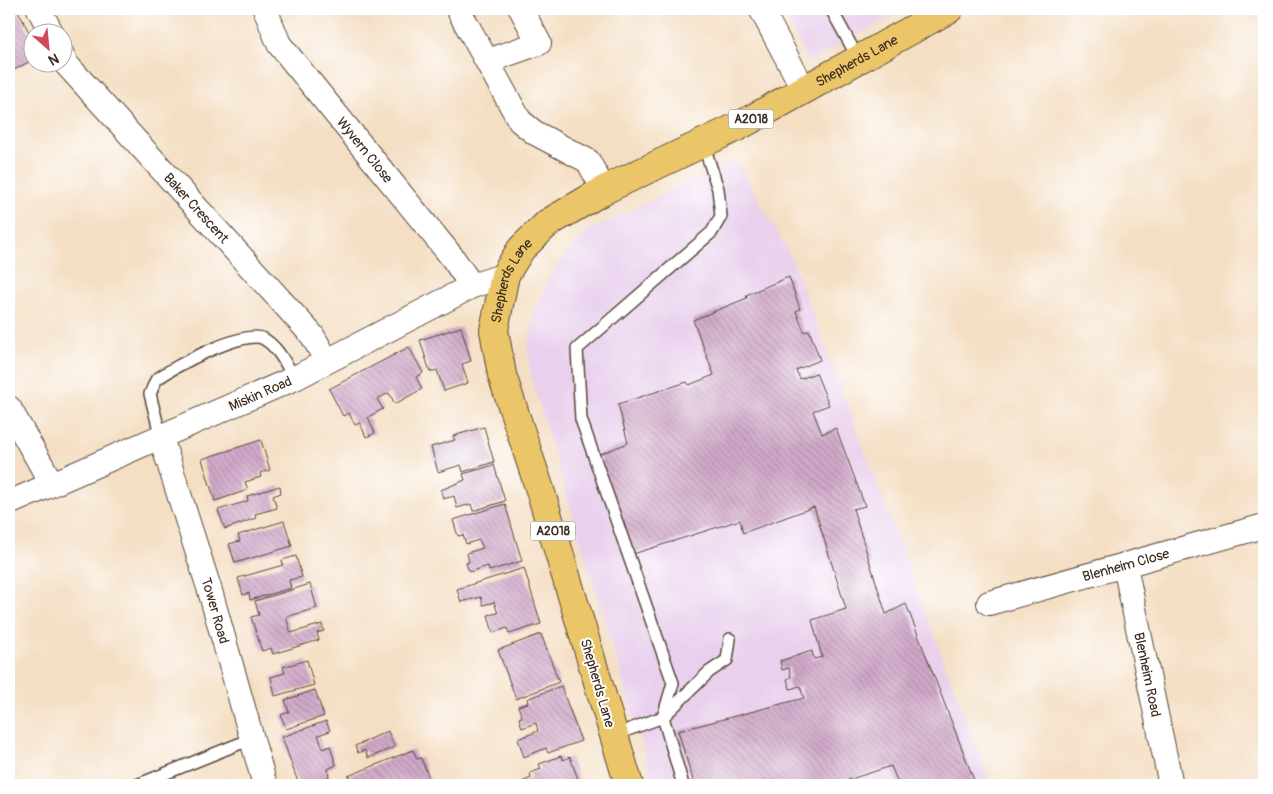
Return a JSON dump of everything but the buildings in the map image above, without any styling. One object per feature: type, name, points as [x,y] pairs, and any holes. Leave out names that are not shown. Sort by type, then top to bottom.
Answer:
[{"type":"main road","name":"Shepherds Lane","points":[[629,785],[541,493],[502,375],[494,330],[505,275],[521,249],[548,223],[604,190],[703,143],[804,90],[858,58],[950,9]]},
{"type":"street","points":[[39,9],[46,22]]},
{"type":"street","name":"Wyvern Close","points":[[265,9],[279,44],[452,256],[472,286]]},
{"type":"street","points":[[458,9],[520,121],[535,134],[588,161],[604,190]]},
{"type":"street","points":[[488,61],[539,43],[521,9]]},
{"type":"street","points":[[761,9],[804,90]]},
{"type":"street","name":"Baker Crescent","points":[[72,71],[312,335],[327,361]]},
{"type":"street","name":"Miskin Road","points":[[9,503],[295,378],[472,286],[505,275]]},
{"type":"street","points":[[9,408],[52,484]]},
{"type":"street","name":"Tower Road","points":[[161,438],[210,591],[265,785]]},
{"type":"street","name":"Blenheim Close","points":[[989,603],[1264,526]]},
{"type":"street","name":"Blenheim Road","points":[[1125,566],[1170,785]]},
{"type":"lane","points":[[831,9],[858,58]]},
{"type":"lane","points":[[683,785],[663,717],[674,683],[581,419],[577,349],[712,232],[721,216],[718,189],[703,143]]},
{"type":"lane","points":[[161,438],[150,394],[156,380],[220,346],[255,336],[263,338],[274,346],[295,378]]},
{"type":"lane","points":[[614,735],[663,717],[709,672],[727,660],[730,639]]},
{"type":"lane","points":[[138,785],[251,738]]},
{"type":"shaded area","points":[[782,9],[907,9],[808,62]]},
{"type":"shaded area","points":[[736,159],[792,259],[991,785],[654,785],[531,378],[528,350],[536,309],[550,277],[568,250],[588,231]]}]
